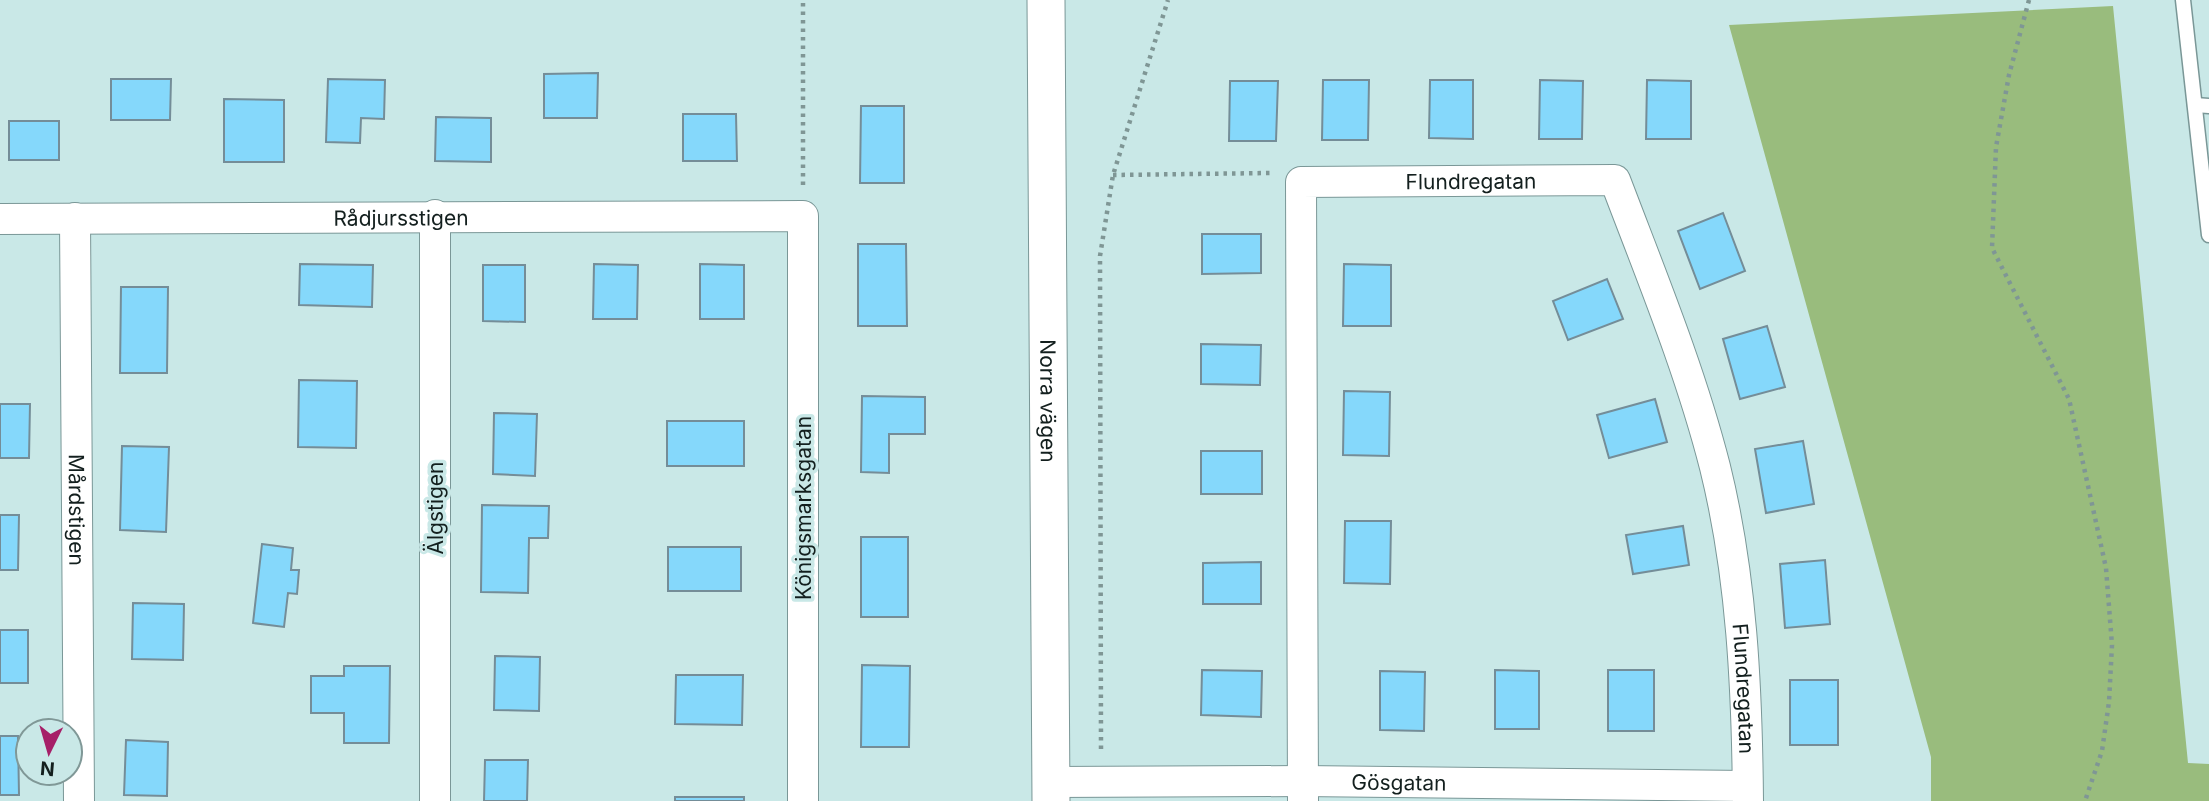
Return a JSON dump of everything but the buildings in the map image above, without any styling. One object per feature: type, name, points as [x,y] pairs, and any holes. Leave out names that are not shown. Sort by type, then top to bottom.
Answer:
[{"type":"street","name":"Norra vägen","points":[[1045,0],[1051,792]]},
{"type":"street","name":"Flundregatan","points":[[1301,182],[1615,180],[1683,358],[1715,469],[1733,568],[1746,669],[1748,793]]},
{"type":"street","points":[[1301,182],[1303,791]]},
{"type":"street","name":"Rådjursstigen","points":[[0,219],[435,215],[803,216]]},
{"type":"street","name":"Älgstigen","points":[[435,215],[435,801]]},
{"type":"street","name":"Königsmarksgatan","points":[[803,216],[803,801]]},
{"type":"street","name":"Mårdstigen","points":[[75,218],[79,801]]},
{"type":"street","name":"Gösgatan","points":[[1051,792],[1102,782],[1303,791],[1748,793]]},
{"type":"lane","points":[[2183,0],[2202,105],[2209,235]]},
{"type":"path","points":[[803,0],[803,216]]},
{"type":"path","points":[[1102,782],[1100,256],[1113,175],[1168,0]]},
{"type":"path","points":[[2029,0],[2009,75],[1996,147],[1992,248],[2069,398],[2106,568],[2112,645],[2109,702],[2102,751],[2085,801]]},
{"type":"path","points":[[1113,175],[1281,173],[1301,182]]},
{"type":"green space","points":[[2113,6],[2188,763],[2209,764],[2209,801],[1931,801],[1931,757],[1729,25]]}]
